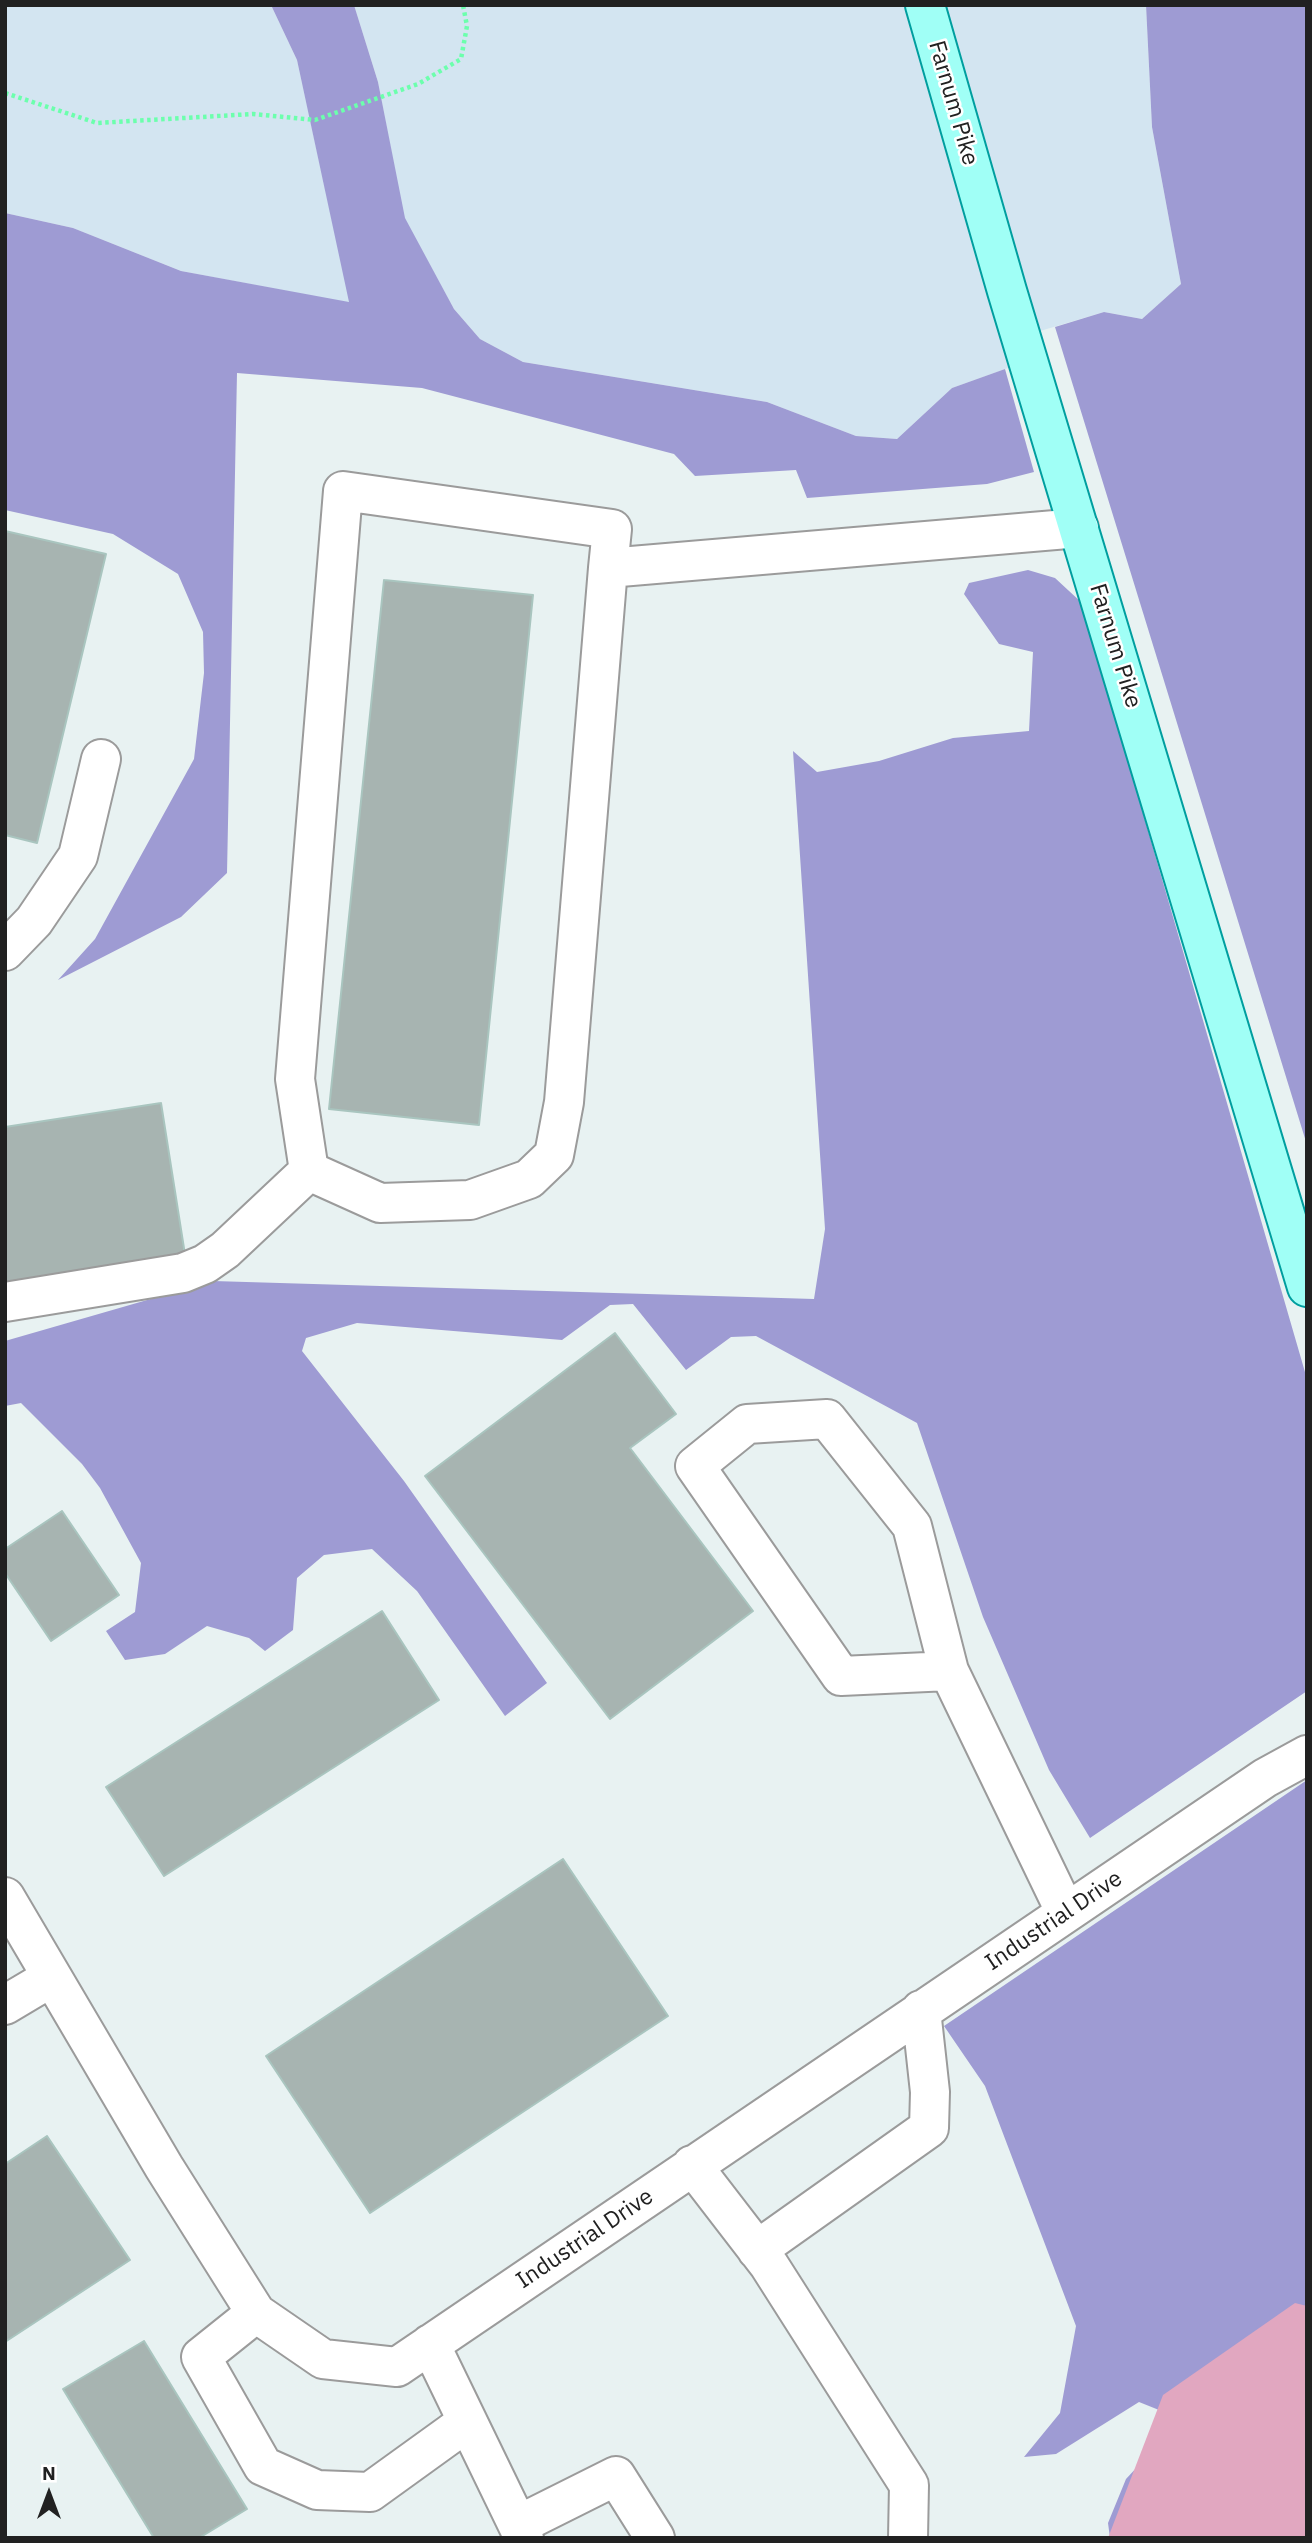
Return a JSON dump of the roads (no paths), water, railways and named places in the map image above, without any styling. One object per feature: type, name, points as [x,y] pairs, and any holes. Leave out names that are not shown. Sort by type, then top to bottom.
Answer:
[{"type":"main road","name":"Farnum Pike","points":[[925,5],[1007,291],[1307,1287]]},
{"type":"street","points":[[343,491],[612,529],[564,1102],[554,1155],[529,1179],[470,1200],[380,1203],[309,1171],[295,1079],[343,491]]},
{"type":"street","points":[[608,568],[1079,528]]},
{"type":"street","points":[[5,951],[34,921],[78,856],[101,759]]},
{"type":"street","points":[[5,1302],[183,1273],[205,1264],[225,1250],[309,1171]]},
{"type":"street","points":[[949,1671],[841,1676],[695,1466],[747,1424],[827,1419],[912,1526],[949,1671],[1066,1913]]},
{"type":"street","name":"Industrial Drive","points":[[5,1898],[164,2167],[256,2313],[323,2359],[397,2367],[1265,1778],[1307,1755]]},
{"type":"street","points":[[5,2005],[52,1977]]},
{"type":"street","points":[[757,2250],[929,2129],[930,2091],[921,2010]]},
{"type":"street","points":[[692,2165],[757,2250],[909,2485],[908,2538]]},
{"type":"street","points":[[256,2313],[201,2357],[262,2466],[317,2490],[370,2492],[467,2422]]},
{"type":"street","points":[[430,2344],[521,2532],[616,2476],[655,2538]]}]
